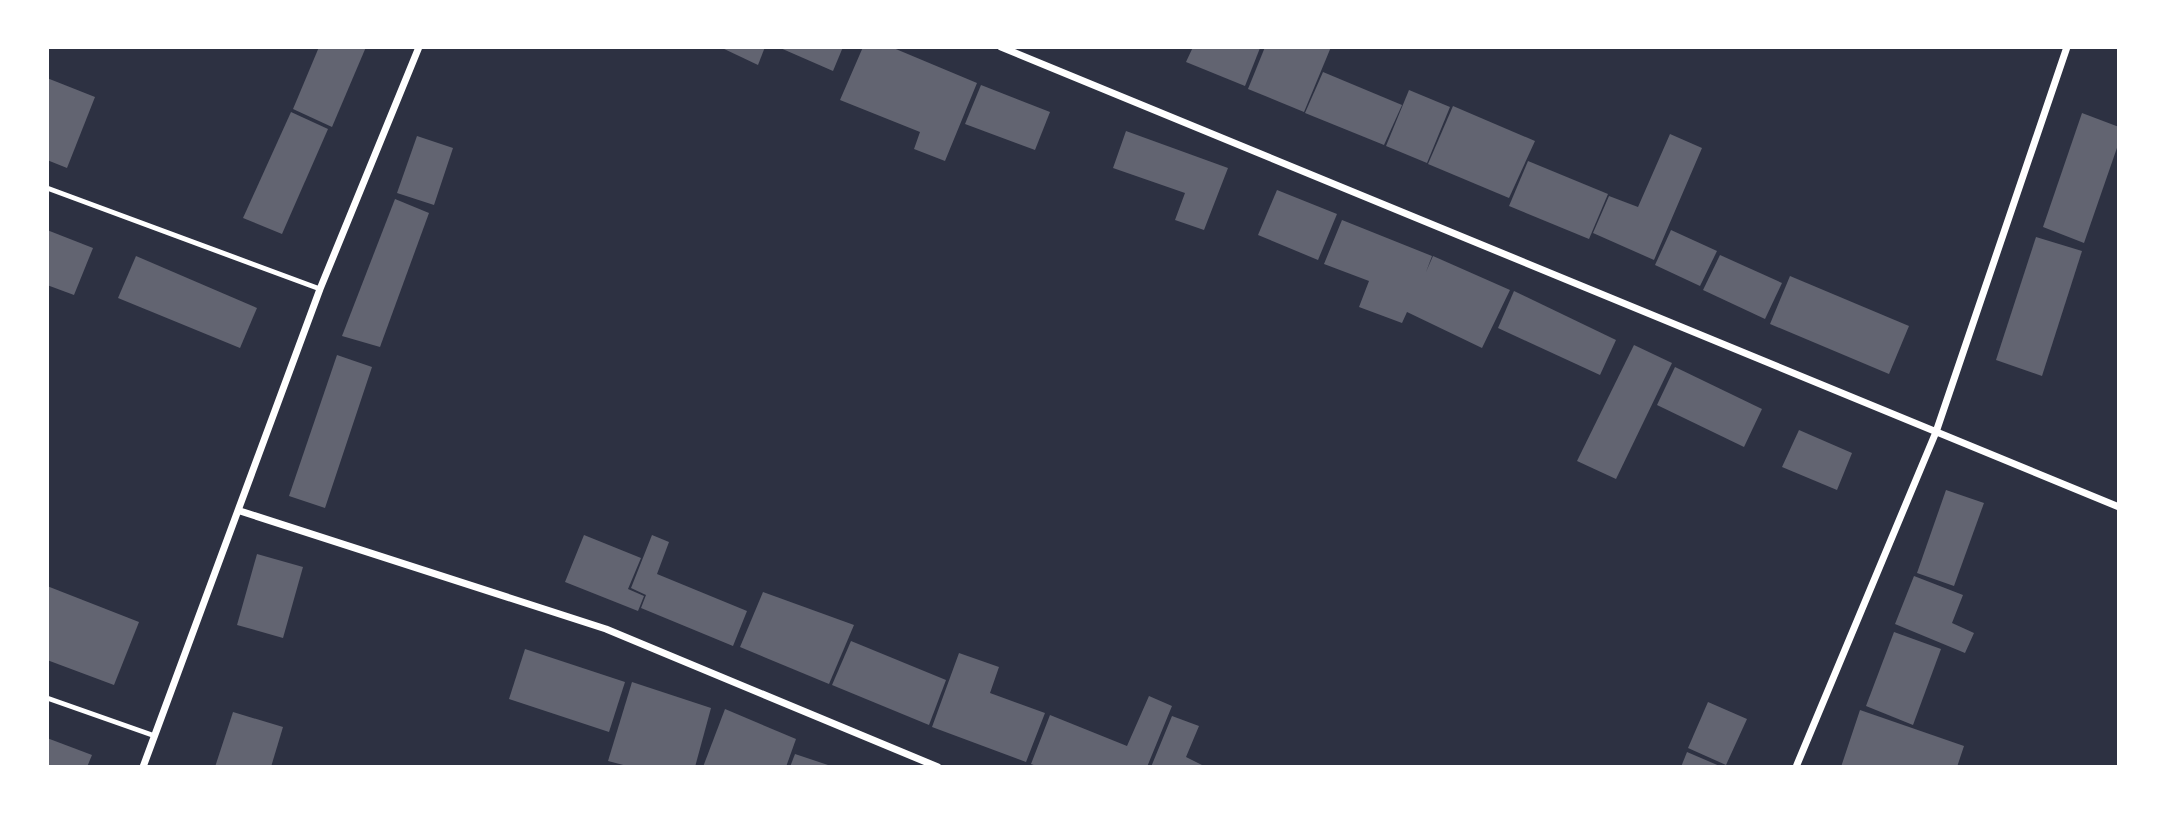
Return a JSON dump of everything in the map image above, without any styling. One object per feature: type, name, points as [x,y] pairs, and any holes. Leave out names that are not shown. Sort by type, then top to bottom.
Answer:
[{"type":"street","points":[[144,767],[320,289],[419,47]]},
{"type":"street","points":[[1001,47],[2119,507]]},
{"type":"street","points":[[1796,767],[1936,432],[2067,47]]},
{"type":"street","points":[[240,510],[606,629],[938,767]]},
{"type":"lane","points":[[47,188],[320,289]]},
{"type":"lane","points":[[47,698],[155,736]]},
{"type":"building","points":[[319,47],[366,47],[332,127],[293,109]]},
{"type":"building","points":[[720,47],[765,47],[758,65]]},
{"type":"building","points":[[778,47],[843,47],[833,71]]},
{"type":"building","points":[[863,47],[891,47],[977,83],[945,161],[914,149],[920,132],[840,100]]},
{"type":"building","points":[[1193,47],[1260,48],[1245,86],[1186,62]]},
{"type":"building","points":[[1265,47],[1331,47],[1304,112],[1248,89]]},
{"type":"building","points":[[1323,72],[1402,105],[1384,145],[1305,113]]},
{"type":"building","points":[[47,78],[95,97],[67,168],[47,160]]},
{"type":"building","points":[[981,85],[1050,112],[1035,150],[965,124]]},
{"type":"building","points":[[1409,90],[1450,107],[1427,163],[1386,146]]},
{"type":"building","points":[[1453,106],[1535,141],[1509,198],[1428,164]]},
{"type":"building","points":[[291,112],[328,129],[282,234],[243,218]]},
{"type":"building","points":[[2082,113],[2119,127],[2119,142],[2084,243],[2043,227]]},
{"type":"building","points":[[1126,131],[1228,168],[1204,230],[1175,220],[1185,193],[1113,168]]},
{"type":"building","points":[[1670,134],[1702,148],[1654,260],[1593,233],[1609,196],[1638,207]]},
{"type":"building","points":[[417,136],[453,148],[434,205],[397,193]]},
{"type":"building","points":[[1528,161],[1608,194],[1589,239],[1509,206]]},
{"type":"building","points":[[1277,190],[1337,214],[1318,260],[1258,235]]},
{"type":"building","points":[[395,199],[429,213],[380,347],[342,336]]},
{"type":"building","points":[[1342,220],[1432,256],[1426,272],[1433,256],[1510,290],[1482,348],[1407,312],[1402,323],[1359,307],[1369,281],[1324,264]]},
{"type":"building","points":[[47,230],[93,248],[74,295],[47,285]]},
{"type":"building","points":[[1671,230],[1717,251],[1700,286],[1655,265]]},
{"type":"building","points":[[2036,237],[2082,251],[2042,376],[1996,360]]},
{"type":"building","points":[[1720,255],[1782,283],[1765,319],[1703,290]]},
{"type":"building","points":[[136,256],[257,308],[240,348],[118,298]]},
{"type":"building","points":[[1790,276],[1909,326],[1889,374],[1770,324]]},
{"type":"building","points":[[1514,291],[1616,340],[1600,375],[1498,328]]},
{"type":"building","points":[[1634,345],[1672,363],[1616,479],[1577,461]]},
{"type":"building","points":[[337,355],[372,367],[325,508],[289,496]]},
{"type":"building","points":[[1675,367],[1762,409],[1744,447],[1657,405]]},
{"type":"building","points":[[1799,430],[1852,453],[1837,490],[1782,467]]},
{"type":"building","points":[[1946,490],[1984,503],[1954,586],[1917,573]]},
{"type":"building","points":[[584,535],[641,558],[628,589],[644,596],[638,611],[565,582]]},
{"type":"building","points":[[652,535],[669,542],[657,574],[747,611],[733,646],[641,608],[646,595],[631,588]]},
{"type":"building","points":[[257,554],[303,567],[283,638],[237,625]]},
{"type":"building","points":[[1914,576],[1963,595],[1952,623],[1974,633],[1965,653],[1895,624]]},
{"type":"building","points":[[47,586],[139,622],[114,685],[47,660]]},
{"type":"building","points":[[763,592],[854,625],[829,684],[740,647]]},
{"type":"building","points":[[1894,632],[1941,649],[1913,725],[1866,706]]},
{"type":"building","points":[[851,641],[946,680],[929,725],[832,685]]},
{"type":"building","points":[[525,649],[625,682],[609,732],[509,699]]},
{"type":"building","points":[[959,653],[999,667],[990,693],[1045,713],[1026,762],[932,727]]},
{"type":"building","points":[[632,682],[711,708],[695,767],[631,767],[608,761]]},
{"type":"building","points":[[1149,696],[1172,706],[1147,767],[1039,767],[1031,764],[1050,715],[1127,746]]},
{"type":"building","points":[[1708,702],[1747,719],[1726,765],[1688,748]]},
{"type":"building","points":[[725,709],[796,739],[786,767],[703,767]]},
{"type":"building","points":[[1860,710],[1964,746],[1957,767],[1841,767]]},
{"type":"building","points":[[233,712],[283,727],[271,767],[215,767]]},
{"type":"building","points":[[1172,716],[1199,726],[1186,757],[1206,767],[1151,767]]},
{"type":"building","points":[[47,738],[92,755],[87,767],[47,767]]},
{"type":"building","points":[[1687,752],[1722,767],[1681,767]]},
{"type":"building","points":[[795,754],[831,766],[831,767],[790,767]]}]
